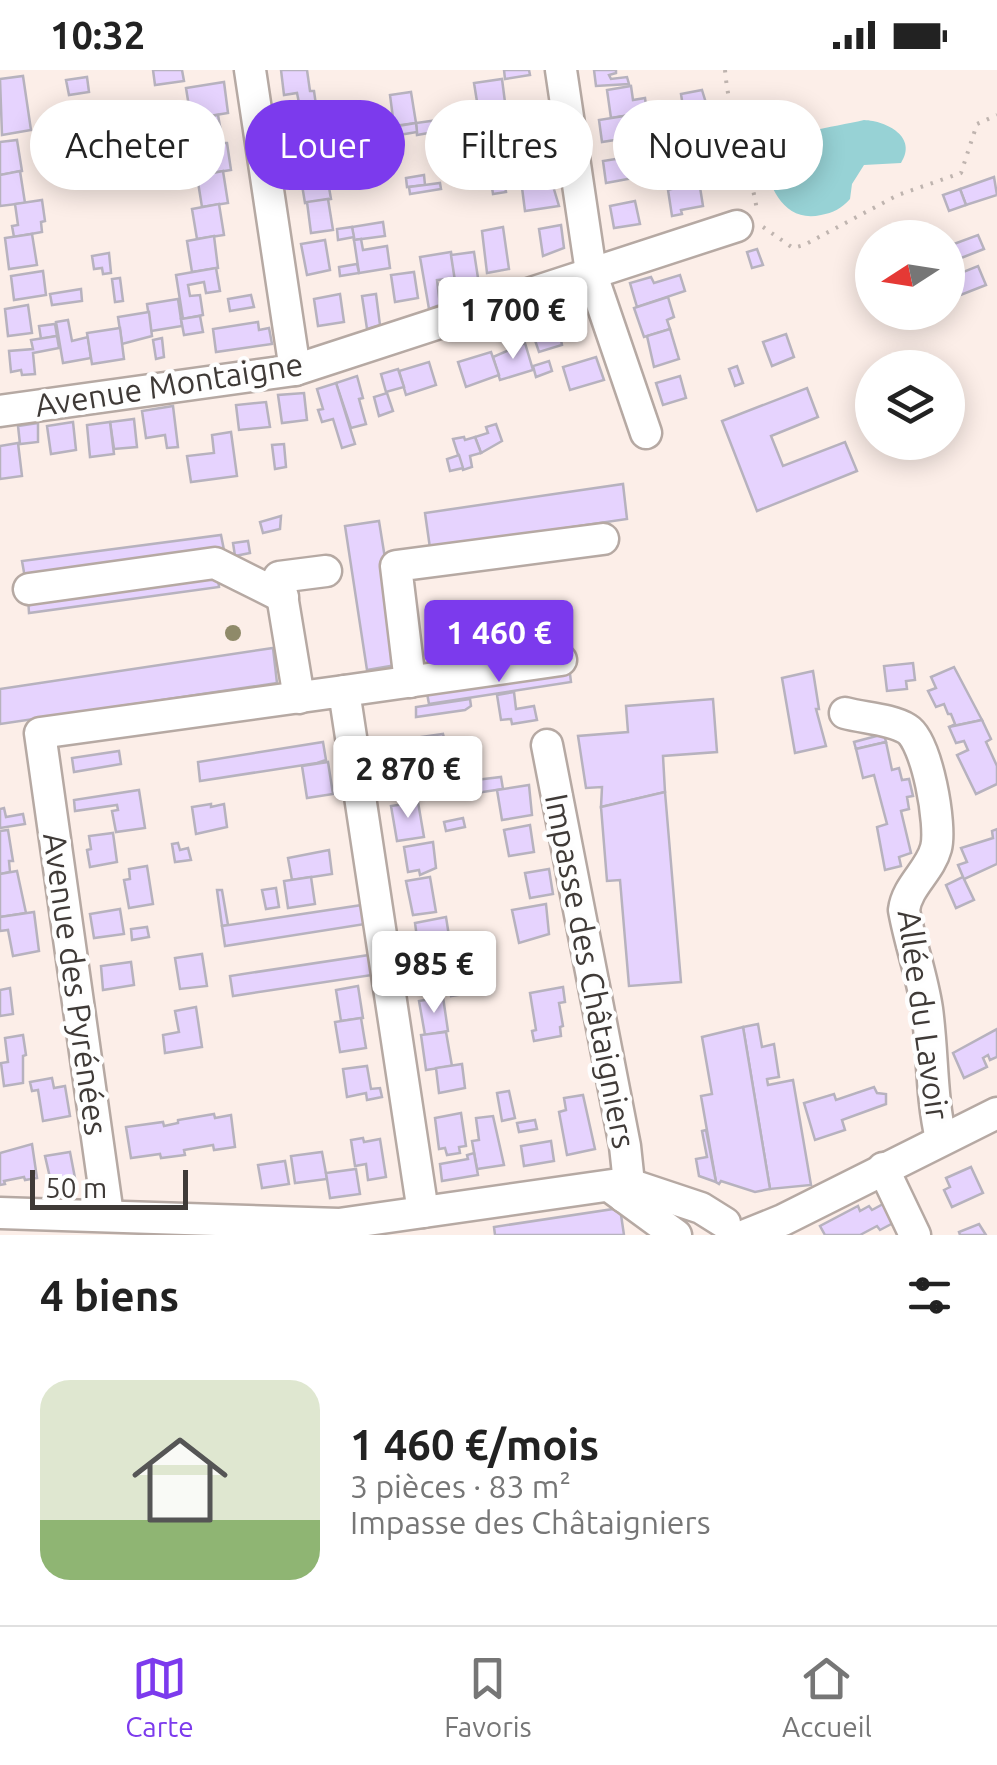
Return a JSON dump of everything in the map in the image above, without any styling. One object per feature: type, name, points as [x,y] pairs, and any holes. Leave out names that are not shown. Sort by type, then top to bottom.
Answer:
[{"type":"street","points":[[250,70],[295,370]]},
{"type":"street","points":[[561,70],[591,272],[646,434]]},
{"type":"street","name":"Avenue Montaigne","points":[[0,411],[295,370],[738,226]]},
{"type":"street","points":[[410,682],[396,566],[603,539]]},
{"type":"street","points":[[29,588],[215,563],[282,596]]},
{"type":"street","points":[[326,571],[279,577],[299,698],[345,704],[410,682],[561,660]]},
{"type":"street","name":"Avenue des Pyrénées","points":[[93,1222],[40,733],[299,698]]},
{"type":"street","points":[[345,704],[423,1212]]},
{"type":"street","name":"Allée du Lavoir","points":[[845,714],[907,729],[918,741],[928,774],[939,827],[935,852],[905,898],[904,910],[926,1004],[933,1058],[932,1103],[941,1139]]},
{"type":"street","name":"Impasse des Châtaigniers","points":[[547,746],[625,1146],[619,1188]]},
{"type":"street","points":[[6,1213],[93,1222],[340,1224],[619,1188],[701,1208],[728,1232],[783,1220],[997,1113]]},
{"type":"street","points":[[883,1168],[915,1235]]},
{"type":"street","points":[[619,1188],[676,1235]]},
{"type":"street","points":[[6,1213],[34,1235]]},
{"type":"path","points":[[726,70],[728,107],[750,168],[759,224],[793,248],[898,195],[961,173],[977,124],[997,116]]},
{"type":"water","points":[[864,120],[882,123],[903,138],[905,154],[901,163],[864,165],[852,184],[850,199],[833,211],[798,214],[788,209],[774,190],[823,190],[824,128]]},
{"type":"building","points":[[153,70],[182,70],[184,81],[155,85]]},
{"type":"building","points":[[281,70],[307,70],[315,100],[298,100],[297,93],[284,95]]},
{"type":"building","points":[[504,70],[529,70],[530,75],[505,79]]},
{"type":"building","points":[[594,70],[616,70],[609,75],[611,79],[627,77],[629,84],[596,86]]},
{"type":"building","points":[[23,76],[30,130],[2,135],[0,79]]},
{"type":"building","points":[[87,77],[89,92],[69,95],[66,80]]},
{"type":"building","points":[[502,79],[505,100],[477,100],[474,83]]},
{"type":"building","points":[[224,82],[228,113],[225,113],[225,100],[188,100],[186,88]]},
{"type":"building","points":[[631,86],[633,100],[613,100],[613,118],[611,118],[607,90]]},
{"type":"building","points":[[702,90],[705,100],[682,100],[681,94]]},
{"type":"building","points":[[411,92],[416,123],[405,124],[405,100],[391,100],[390,95]]},
{"type":"building","points":[[613,118],[613,140],[602,142],[599,120]]},
{"type":"building","points":[[425,122],[425,134],[417,135],[416,123]]},
{"type":"building","points":[[416,123],[417,132],[405,134],[405,125]]},
{"type":"building","points":[[17,140],[22,171],[0,175],[0,142]]},
{"type":"building","points":[[225,143],[231,170],[225,171]]},
{"type":"building","points":[[613,159],[613,182],[606,183],[603,161]]},
{"type":"building","points":[[20,171],[25,203],[0,206],[0,175]]},
{"type":"building","points":[[424,175],[425,185],[407,187],[406,178]]},
{"type":"building","points":[[994,177],[997,195],[966,205],[960,189]]},
{"type":"building","points":[[225,184],[228,203],[202,207],[199,190],[225,190]]},
{"type":"building","points":[[425,185],[425,190],[435,190],[410,194],[409,187]]},
{"type":"building","points":[[960,189],[966,205],[949,211],[943,195]]},
{"type":"building","points":[[303,190],[329,190],[331,199],[305,203]]},
{"type":"building","points":[[522,190],[554,190],[559,206],[525,211]]},
{"type":"building","points":[[668,190],[700,190],[703,206],[672,216]]},
{"type":"building","points":[[328,199],[333,230],[311,233],[307,202]]},
{"type":"building","points":[[42,200],[42,232],[14,237],[12,226],[18,225],[15,204]]},
{"type":"building","points":[[635,201],[640,224],[614,228],[610,206]]},
{"type":"building","points":[[219,204],[224,235],[197,239],[192,209]]},
{"type":"building","points":[[383,222],[385,236],[354,240],[352,227]]},
{"type":"building","points":[[561,225],[564,248],[543,256],[539,229]]},
{"type":"building","points":[[352,227],[354,237],[338,240],[337,229]]},
{"type":"building","points":[[503,227],[509,269],[487,273],[482,231]]},
{"type":"building","points":[[32,234],[37,265],[9,269],[5,238]]},
{"type":"building","points":[[978,235],[984,249],[965,256],[965,240]]},
{"type":"building","points":[[214,236],[218,268],[192,272],[187,241]]},
{"type":"building","points":[[361,239],[363,250],[387,246],[390,268],[359,273],[354,240]]},
{"type":"building","points":[[325,240],[330,270],[307,275],[301,244]]},
{"type":"building","points":[[757,249],[763,265],[752,268],[747,252]]},
{"type":"building","points":[[451,252],[455,278],[437,280],[440,305],[429,309],[420,257]]},
{"type":"building","points":[[474,252],[478,278],[455,281],[451,255]]},
{"type":"building","points":[[109,253],[111,273],[94,269],[92,256]]},
{"type":"building","points":[[357,264],[359,273],[340,276],[339,267]]},
{"type":"building","points":[[978,266],[986,285],[965,293],[965,271]]},
{"type":"building","points":[[216,268],[220,291],[206,293],[204,282],[188,285],[190,296],[200,295],[203,315],[183,319],[176,275]]},
{"type":"building","points":[[43,271],[46,295],[14,300],[11,276]]},
{"type":"building","points":[[414,272],[418,298],[395,302],[391,275]]},
{"type":"building","points":[[680,275],[685,291],[637,307],[630,283],[651,277],[654,283]]},
{"type":"building","points":[[120,278],[123,301],[115,302],[112,279]]},
{"type":"building","points":[[81,289],[82,301],[52,305],[50,294]]},
{"type":"building","points":[[340,294],[344,322],[318,326],[314,299]]},
{"type":"building","points":[[376,294],[380,325],[367,329],[362,296]]},
{"type":"building","points":[[251,295],[254,307],[230,311],[228,299]]},
{"type":"building","points":[[668,297],[674,317],[667,320],[670,329],[644,337],[634,308]]},
{"type":"building","points":[[178,299],[182,326],[151,331],[147,304]]},
{"type":"building","points":[[28,305],[32,333],[8,336],[5,309]]},
{"type":"building","points":[[577,305],[584,328],[560,335],[562,345],[539,352],[528,320]]},
{"type":"building","points":[[149,312],[152,336],[122,344],[118,317]]},
{"type":"building","points":[[200,316],[203,332],[184,335],[181,319]]},
{"type":"building","points":[[68,320],[72,341],[88,337],[91,358],[63,363],[56,322]]},
{"type":"building","points":[[258,322],[259,330],[269,328],[272,344],[216,352],[213,329]]},
{"type":"building","points":[[55,324],[57,336],[41,339],[39,326]]},
{"type":"building","points":[[120,328],[124,359],[92,364],[87,333]]},
{"type":"building","points":[[670,329],[679,359],[654,367],[647,336]]},
{"type":"building","points":[[786,334],[794,357],[772,366],[763,342]]},
{"type":"building","points":[[57,336],[59,348],[33,353],[35,374],[11,372],[9,351],[33,349],[31,340]]},
{"type":"building","points":[[162,338],[164,357],[156,359],[153,340]]},
{"type":"building","points":[[525,343],[533,370],[500,380],[493,357]]},
{"type":"building","points":[[491,352],[499,375],[466,387],[458,362]]},
{"type":"building","points":[[596,357],[604,380],[570,390],[563,367]]},
{"type":"building","points":[[549,361],[552,371],[536,377],[533,366]]},
{"type":"building","points":[[429,362],[436,385],[406,395],[399,371]]},
{"type":"building","points":[[737,366],[743,383],[735,386],[729,369]]},
{"type":"building","points":[[398,369],[404,387],[386,392],[381,374]]},
{"type":"building","points":[[357,376],[366,424],[351,428],[336,383]]},
{"type":"building","points":[[680,376],[686,398],[663,405],[656,383]]},
{"type":"building","points":[[336,383],[355,444],[342,448],[333,419],[322,422],[318,410],[323,409],[317,389]]},
{"type":"building","points":[[807,388],[818,417],[771,436],[783,466],[845,442],[857,471],[757,511],[722,421]]},
{"type":"building","points":[[304,393],[307,420],[282,423],[278,395]]},
{"type":"building","points":[[387,393],[393,411],[379,416],[374,397]]},
{"type":"building","points":[[266,402],[270,427],[239,430],[236,405]]},
{"type":"building","points":[[173,406],[178,447],[167,448],[165,435],[146,438],[142,411]]},
{"type":"building","points":[[134,419],[137,447],[114,449],[110,422]]},
{"type":"building","points":[[73,422],[76,450],[51,454],[47,426]]},
{"type":"building","points":[[110,422],[114,454],[90,457],[87,425]]},
{"type":"building","points":[[38,423],[38,442],[20,444],[18,426]]},
{"type":"building","points":[[496,424],[502,441],[481,453],[475,437],[488,433],[486,427]]},
{"type":"building","points":[[231,432],[237,476],[191,482],[187,456],[214,453],[212,435]]},
{"type":"building","points":[[475,437],[481,453],[470,456],[472,467],[463,470],[453,439]]},
{"type":"building","points":[[18,443],[22,476],[0,479],[0,446]]},
{"type":"building","points":[[284,444],[286,467],[275,469],[272,445]]},
{"type":"building","points":[[459,455],[463,468],[450,471],[447,459]]},
{"type":"building","points":[[623,484],[627,519],[430,548],[425,513]]},
{"type":"building","points":[[281,516],[280,529],[263,533],[260,522]]},
{"type":"building","points":[[379,521],[402,664],[367,670],[345,526]]},
{"type":"building","points":[[221,535],[224,550],[25,578],[22,561]]},
{"type":"building","points":[[248,541],[250,553],[235,556],[233,543]]},
{"type":"building","points":[[217,571],[219,587],[29,613],[28,597]]},
{"type":"building","points":[[563,631],[566,647],[498,657],[496,641]]},
{"type":"building","points":[[273,648],[277,683],[0,724],[0,689]]},
{"type":"building","points":[[913,663],[915,680],[906,681],[907,689],[887,691],[884,666]]},
{"type":"building","points":[[569,666],[571,682],[429,704],[426,688]]},
{"type":"building","points":[[954,667],[982,720],[949,727],[955,724],[951,714],[944,704],[936,707],[928,691],[936,688],[931,677]]},
{"type":"building","points":[[813,671],[816,709],[826,746],[795,753],[782,678]]},
{"type":"building","points":[[514,692],[516,709],[534,706],[537,720],[512,724],[511,719],[501,720],[497,695]]},
{"type":"building","points":[[470,699],[471,706],[465,710],[416,717],[416,707]]},
{"type":"building","points":[[713,699],[717,752],[663,756],[665,792],[601,807],[602,787],[586,788],[578,736],[628,732],[626,706]]},
{"type":"building","points":[[982,720],[991,739],[986,742],[997,766],[997,784],[976,794],[957,755],[968,750],[964,741],[956,743],[949,727]]},
{"type":"building","points":[[443,734],[451,765],[425,769],[421,737]]},
{"type":"building","points":[[884,734],[886,742],[856,749],[854,742]]},
{"type":"building","points":[[323,742],[326,760],[317,763],[200,781],[198,762]]},
{"type":"building","points":[[886,742],[892,770],[899,768],[902,780],[909,779],[913,796],[907,797],[909,809],[901,811],[911,853],[899,857],[901,866],[885,870],[877,827],[887,824],[874,775],[863,778],[856,749]]},
{"type":"building","points":[[119,751],[121,764],[74,772],[72,758]]},
{"type":"building","points":[[401,758],[403,772],[386,774],[384,761]]},
{"type":"building","points":[[328,762],[333,794],[307,798],[302,766]]},
{"type":"building","points":[[427,768],[431,793],[390,799],[386,774]]},
{"type":"building","points":[[501,777],[503,789],[469,794],[467,781]]},
{"type":"building","points":[[529,785],[532,815],[502,820],[497,790]]},
{"type":"building","points":[[139,790],[145,828],[116,832],[112,811],[118,810],[117,805],[75,811],[74,800]]},
{"type":"building","points":[[665,792],[681,982],[629,986],[620,880],[607,881],[601,807]]},
{"type":"building","points":[[418,802],[424,837],[397,841],[391,806]]},
{"type":"building","points":[[224,804],[227,827],[196,834],[192,807]]},
{"type":"building","points":[[4,808],[6,817],[23,814],[25,824],[0,828],[0,809]]},
{"type":"building","points":[[463,818],[465,827],[446,831],[444,822]]},
{"type":"building","points":[[530,825],[534,852],[509,856],[504,830]]},
{"type":"building","points":[[997,829],[997,864],[964,879],[974,900],[956,908],[946,885],[963,877],[958,865],[967,862],[961,848],[993,838],[992,831]]},
{"type":"building","points":[[8,830],[13,861],[9,861],[10,872],[0,874],[0,831]]},
{"type":"building","points":[[113,833],[117,862],[90,867],[89,836]]},
{"type":"building","points":[[433,842],[436,868],[420,875],[419,870],[408,872],[404,847]]},
{"type":"building","points":[[178,843],[180,850],[188,848],[191,860],[175,862],[172,844]]},
{"type":"building","points":[[329,850],[332,874],[292,880],[288,858]]},
{"type":"building","points":[[147,866],[153,904],[129,908],[124,880],[130,879],[129,869]]},
{"type":"building","points":[[549,869],[553,894],[530,898],[525,873]]},
{"type":"building","points":[[17,871],[26,913],[0,917],[0,874]]},
{"type":"building","points":[[311,877],[315,904],[288,908],[284,881]]},
{"type":"building","points":[[430,877],[436,912],[413,915],[406,881]]},
{"type":"building","points":[[276,888],[279,907],[266,909],[262,890]]},
{"type":"building","points":[[217,890],[222,890],[228,925],[222,926]]},
{"type":"building","points":[[546,904],[549,934],[519,943],[512,910]]},
{"type":"building","points":[[362,905],[365,924],[225,946],[222,926]]},
{"type":"building","points":[[120,909],[124,934],[94,938],[90,914]]},
{"type":"building","points":[[34,912],[39,951],[13,956],[8,930],[0,931],[0,917]]},
{"type":"building","points":[[446,917],[452,955],[420,960],[415,923]]},
{"type":"building","points":[[147,927],[149,937],[132,940],[131,929]]},
{"type":"building","points":[[202,954],[207,986],[180,989],[175,958]]},
{"type":"building","points":[[369,955],[372,975],[233,996],[230,976]]},
{"type":"building","points":[[131,962],[134,985],[103,990],[101,966]]},
{"type":"building","points":[[474,967],[477,992],[451,996],[447,971]]},
{"type":"building","points":[[358,986],[363,1018],[341,1021],[336,990]]},
{"type":"building","points":[[563,987],[565,1002],[559,1003],[561,1036],[534,1041],[530,993]]},
{"type":"building","points":[[10,988],[13,1014],[0,1016],[0,990]]},
{"type":"building","points":[[443,997],[448,1031],[425,1035],[419,1001]]},
{"type":"building","points":[[196,1007],[202,1047],[165,1053],[163,1035],[179,1032],[175,1011]]},
{"type":"building","points":[[361,1018],[366,1048],[340,1052],[335,1022]]},
{"type":"building","points":[[758,1024],[762,1047],[774,1044],[779,1077],[767,1079],[768,1085],[793,1080],[811,1185],[770,1189],[743,1027]]},
{"type":"building","points":[[743,1027],[770,1189],[755,1192],[716,1182],[701,1096],[712,1094],[702,1037]]},
{"type":"building","points":[[997,1029],[997,1057],[983,1058],[987,1067],[964,1078],[953,1053]]},
{"type":"building","points":[[446,1032],[452,1066],[426,1070],[421,1035]]},
{"type":"building","points":[[23,1035],[23,1083],[4,1086],[1,1063],[8,1062],[5,1038]]},
{"type":"building","points":[[462,1064],[465,1088],[439,1093],[436,1068]]},
{"type":"building","points":[[367,1066],[371,1089],[380,1088],[382,1097],[367,1100],[366,1093],[347,1097],[343,1069]]},
{"type":"building","points":[[52,1078],[54,1088],[65,1086],[70,1116],[43,1121],[38,1090],[32,1091],[30,1082]]},
{"type":"building","points":[[874,1087],[877,1093],[886,1094],[886,1104],[842,1120],[845,1130],[815,1140],[804,1103],[834,1094],[836,1100]]},
{"type":"building","points":[[509,1091],[515,1118],[502,1121],[497,1093]]},
{"type":"building","points":[[583,1095],[595,1149],[567,1155],[559,1112],[566,1110],[564,1098]]},
{"type":"building","points":[[461,1113],[466,1146],[459,1147],[460,1153],[447,1155],[445,1148],[439,1149],[435,1118]]},
{"type":"building","points":[[214,1114],[215,1118],[231,1115],[235,1147],[214,1150],[213,1145],[184,1150],[185,1155],[131,1158],[126,1127],[163,1122],[164,1126]]},
{"type":"building","points":[[493,1116],[504,1165],[477,1169],[472,1141],[479,1140],[476,1118]]},
{"type":"building","points":[[535,1120],[537,1129],[519,1132],[517,1123]]},
{"type":"building","points":[[706,1130],[716,1182],[699,1176],[696,1159],[707,1157],[702,1131]]},
{"type":"building","points":[[363,1138],[364,1142],[380,1139],[386,1177],[368,1180],[366,1164],[355,1166],[351,1140]]},
{"type":"building","points":[[551,1141],[554,1161],[524,1166],[521,1146]]},
{"type":"building","points":[[32,1144],[37,1178],[24,1177],[0,1185],[0,1153]]},
{"type":"building","points":[[70,1152],[75,1178],[51,1182],[45,1156]]},
{"type":"building","points":[[322,1152],[327,1179],[295,1183],[291,1156]]},
{"type":"building","points":[[474,1153],[478,1175],[442,1181],[440,1164],[468,1159],[467,1155]]},
{"type":"building","points":[[285,1161],[289,1184],[262,1188],[258,1165]]},
{"type":"building","points":[[971,1167],[983,1193],[952,1207],[944,1190],[950,1187],[946,1178]]},
{"type":"building","points":[[356,1169],[360,1194],[330,1198],[326,1173]]},
{"type":"building","points":[[885,1203],[895,1222],[880,1230],[877,1226],[860,1235],[825,1235],[820,1226],[858,1206],[860,1211],[869,1206],[872,1210]]},
{"type":"building","points":[[620,1208],[624,1235],[495,1235],[494,1227]]},
{"type":"building","points":[[979,1224],[986,1235],[960,1235],[959,1232]]}]
